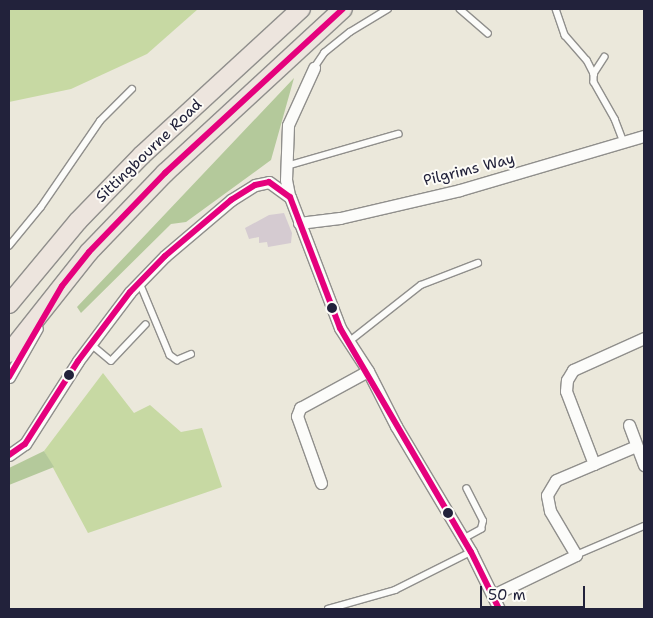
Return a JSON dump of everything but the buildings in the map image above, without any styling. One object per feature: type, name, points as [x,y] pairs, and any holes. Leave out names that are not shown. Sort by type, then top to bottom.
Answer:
[{"type":"highway","name":"Sittingbourne Road","points":[[9,304],[58,243],[142,155],[301,9]]},
{"type":"highway","name":"Sittingbourne Road","points":[[9,353],[90,252],[165,173],[343,9]]},
{"type":"street","points":[[314,68],[288,125],[287,166],[290,197],[340,328],[368,371],[396,426],[471,552],[493,594],[496,609]]},
{"type":"street","name":"Pilgrims Way","points":[[299,222],[340,218],[460,190],[644,136]]},
{"type":"street","points":[[9,455],[25,444],[91,344],[140,283],[185,239],[255,185],[269,182],[290,197]]},
{"type":"street","points":[[9,376],[62,286]]},
{"type":"street","points":[[594,464],[566,391],[566,380],[573,370],[644,338]]},
{"type":"street","points":[[321,482],[297,416],[300,408],[368,371]]},
{"type":"street","points":[[629,425],[644,465]]},
{"type":"street","points":[[493,594],[576,555],[550,511],[547,494],[556,480],[636,446]]},
{"type":"lane","points":[[314,68],[324,53],[350,32],[388,9]]},
{"type":"lane","points":[[460,9],[488,34]]},
{"type":"lane","points":[[556,9],[565,35],[588,60],[594,74],[594,82],[615,119],[624,142]]},
{"type":"lane","points":[[594,74],[605,57]]},
{"type":"lane","points":[[9,246],[41,207],[100,121],[132,89]]},
{"type":"lane","points":[[287,166],[398,134]]},
{"type":"lane","points":[[350,341],[421,286],[478,263]]},
{"type":"lane","points":[[140,283],[170,355],[177,360],[190,354]]},
{"type":"lane","points":[[91,344],[111,361],[145,325]]},
{"type":"lane","points":[[463,539],[481,529],[483,521],[467,489]]},
{"type":"lane","points":[[576,555],[644,526]]},
{"type":"lane","points":[[328,609],[395,590],[471,552]]},
{"type":"green space","points":[[9,9],[198,9],[147,54],[71,89],[9,102]]},
{"type":"green space","points":[[294,78],[271,160],[186,222],[171,224],[81,313],[77,307]]},
{"type":"green space","points":[[103,373],[134,413],[150,405],[181,432],[202,428],[222,487],[88,533],[44,451]]},
{"type":"green space","points":[[44,451],[54,467],[9,485],[9,468]]},
{"type":"transit line","points":[[9,377],[62,286],[89,252],[165,173],[343,9]]},
{"type":"transit line","points":[[9,455],[25,444],[78,361],[130,292],[165,256],[231,200],[255,185],[269,182],[290,197],[340,328],[471,552],[499,609]]}]
